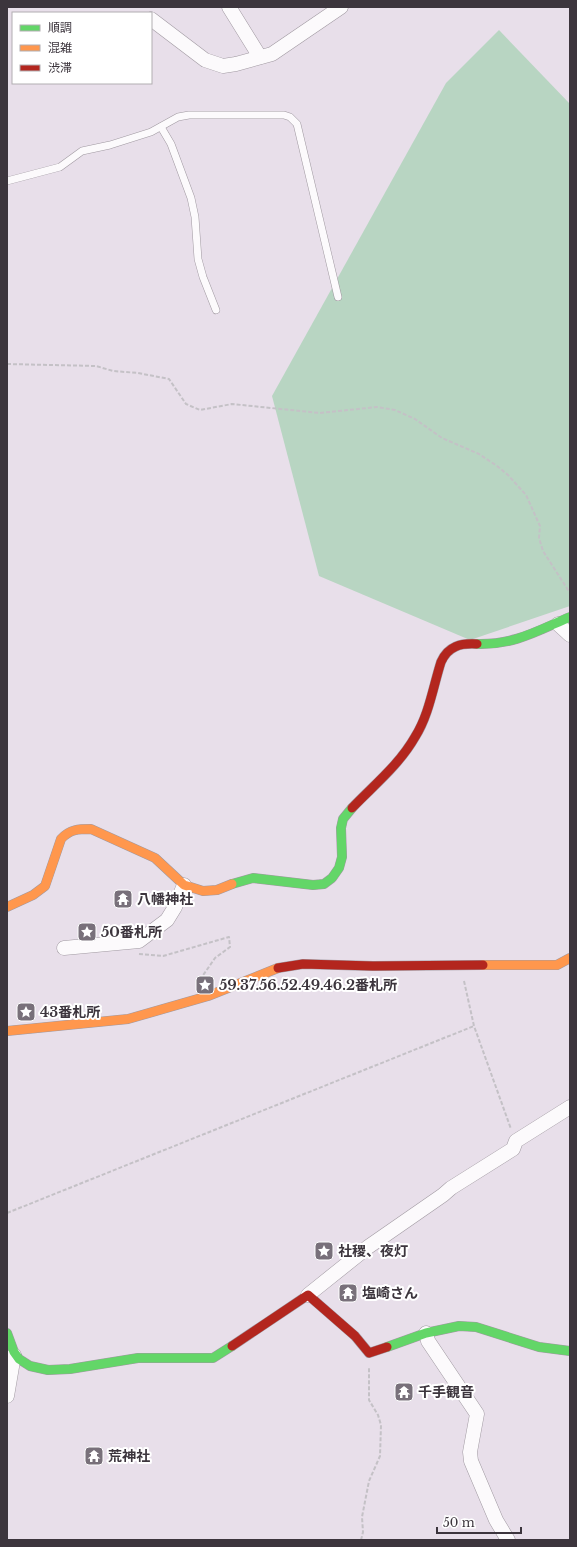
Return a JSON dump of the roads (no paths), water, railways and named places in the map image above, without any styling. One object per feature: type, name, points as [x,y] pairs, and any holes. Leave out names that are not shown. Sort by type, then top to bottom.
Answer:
[{"type":"street","points":[[229,7],[260,57]]},
{"type":"street","points":[[152,20],[205,60],[223,66],[272,54],[334,9]]},
{"type":"street","points":[[7,906],[20,902],[45,886],[61,838],[74,829],[82,828],[91,829],[155,858],[184,885],[203,891],[217,890],[243,880],[253,878],[314,885],[324,884],[332,878],[339,868],[342,857],[341,828],[343,819],[409,747],[421,727],[447,652],[456,646],[469,643],[494,644],[512,641],[564,620],[570,635]]},
{"type":"street","points":[[64,948],[139,941],[167,920],[175,907],[184,885]]},
{"type":"street","points":[[7,1031],[128,1019],[193,1001],[277,968],[303,964],[373,966],[557,965],[570,958]]},
{"type":"street","points":[[14,1355],[30,1367],[43,1370],[69,1370],[124,1361],[164,1358],[188,1360],[214,1358],[308,1295],[368,1248],[451,1188],[513,1148],[516,1141],[570,1107]]},
{"type":"street","points":[[308,1295],[355,1336],[369,1353],[426,1333],[459,1326],[476,1327],[540,1348],[570,1351]]},
{"type":"street","points":[[7,1333],[14,1355],[7,1396]]},
{"type":"street","points":[[426,1333],[428,1341],[477,1414],[470,1452],[471,1461],[496,1520],[508,1540]]},
{"type":"lane","points":[[7,181],[60,167],[82,151],[110,145],[151,132],[178,117],[189,115],[284,115],[290,117],[297,124],[338,297]]},
{"type":"lane","points":[[162,127],[171,144],[191,198],[195,217],[198,259],[203,277],[216,310]]},
{"type":"place","name":"八幡神社","points":[[123,899]]},
{"type":"place","name":"50番札所","points":[[87,932]]},
{"type":"place","name":"59.37.56.52.49.46.2番札所","points":[[205,985]]},
{"type":"place","name":"43番札所","points":[[26,1012]]},
{"type":"place","name":"社稷、夜灯","points":[[324,1251]]},
{"type":"place","name":"塩崎さん","points":[[348,1293]]},
{"type":"place","name":"千手観音","points":[[404,1392]]},
{"type":"place","name":"荒神社","points":[[94,1456]]}]
